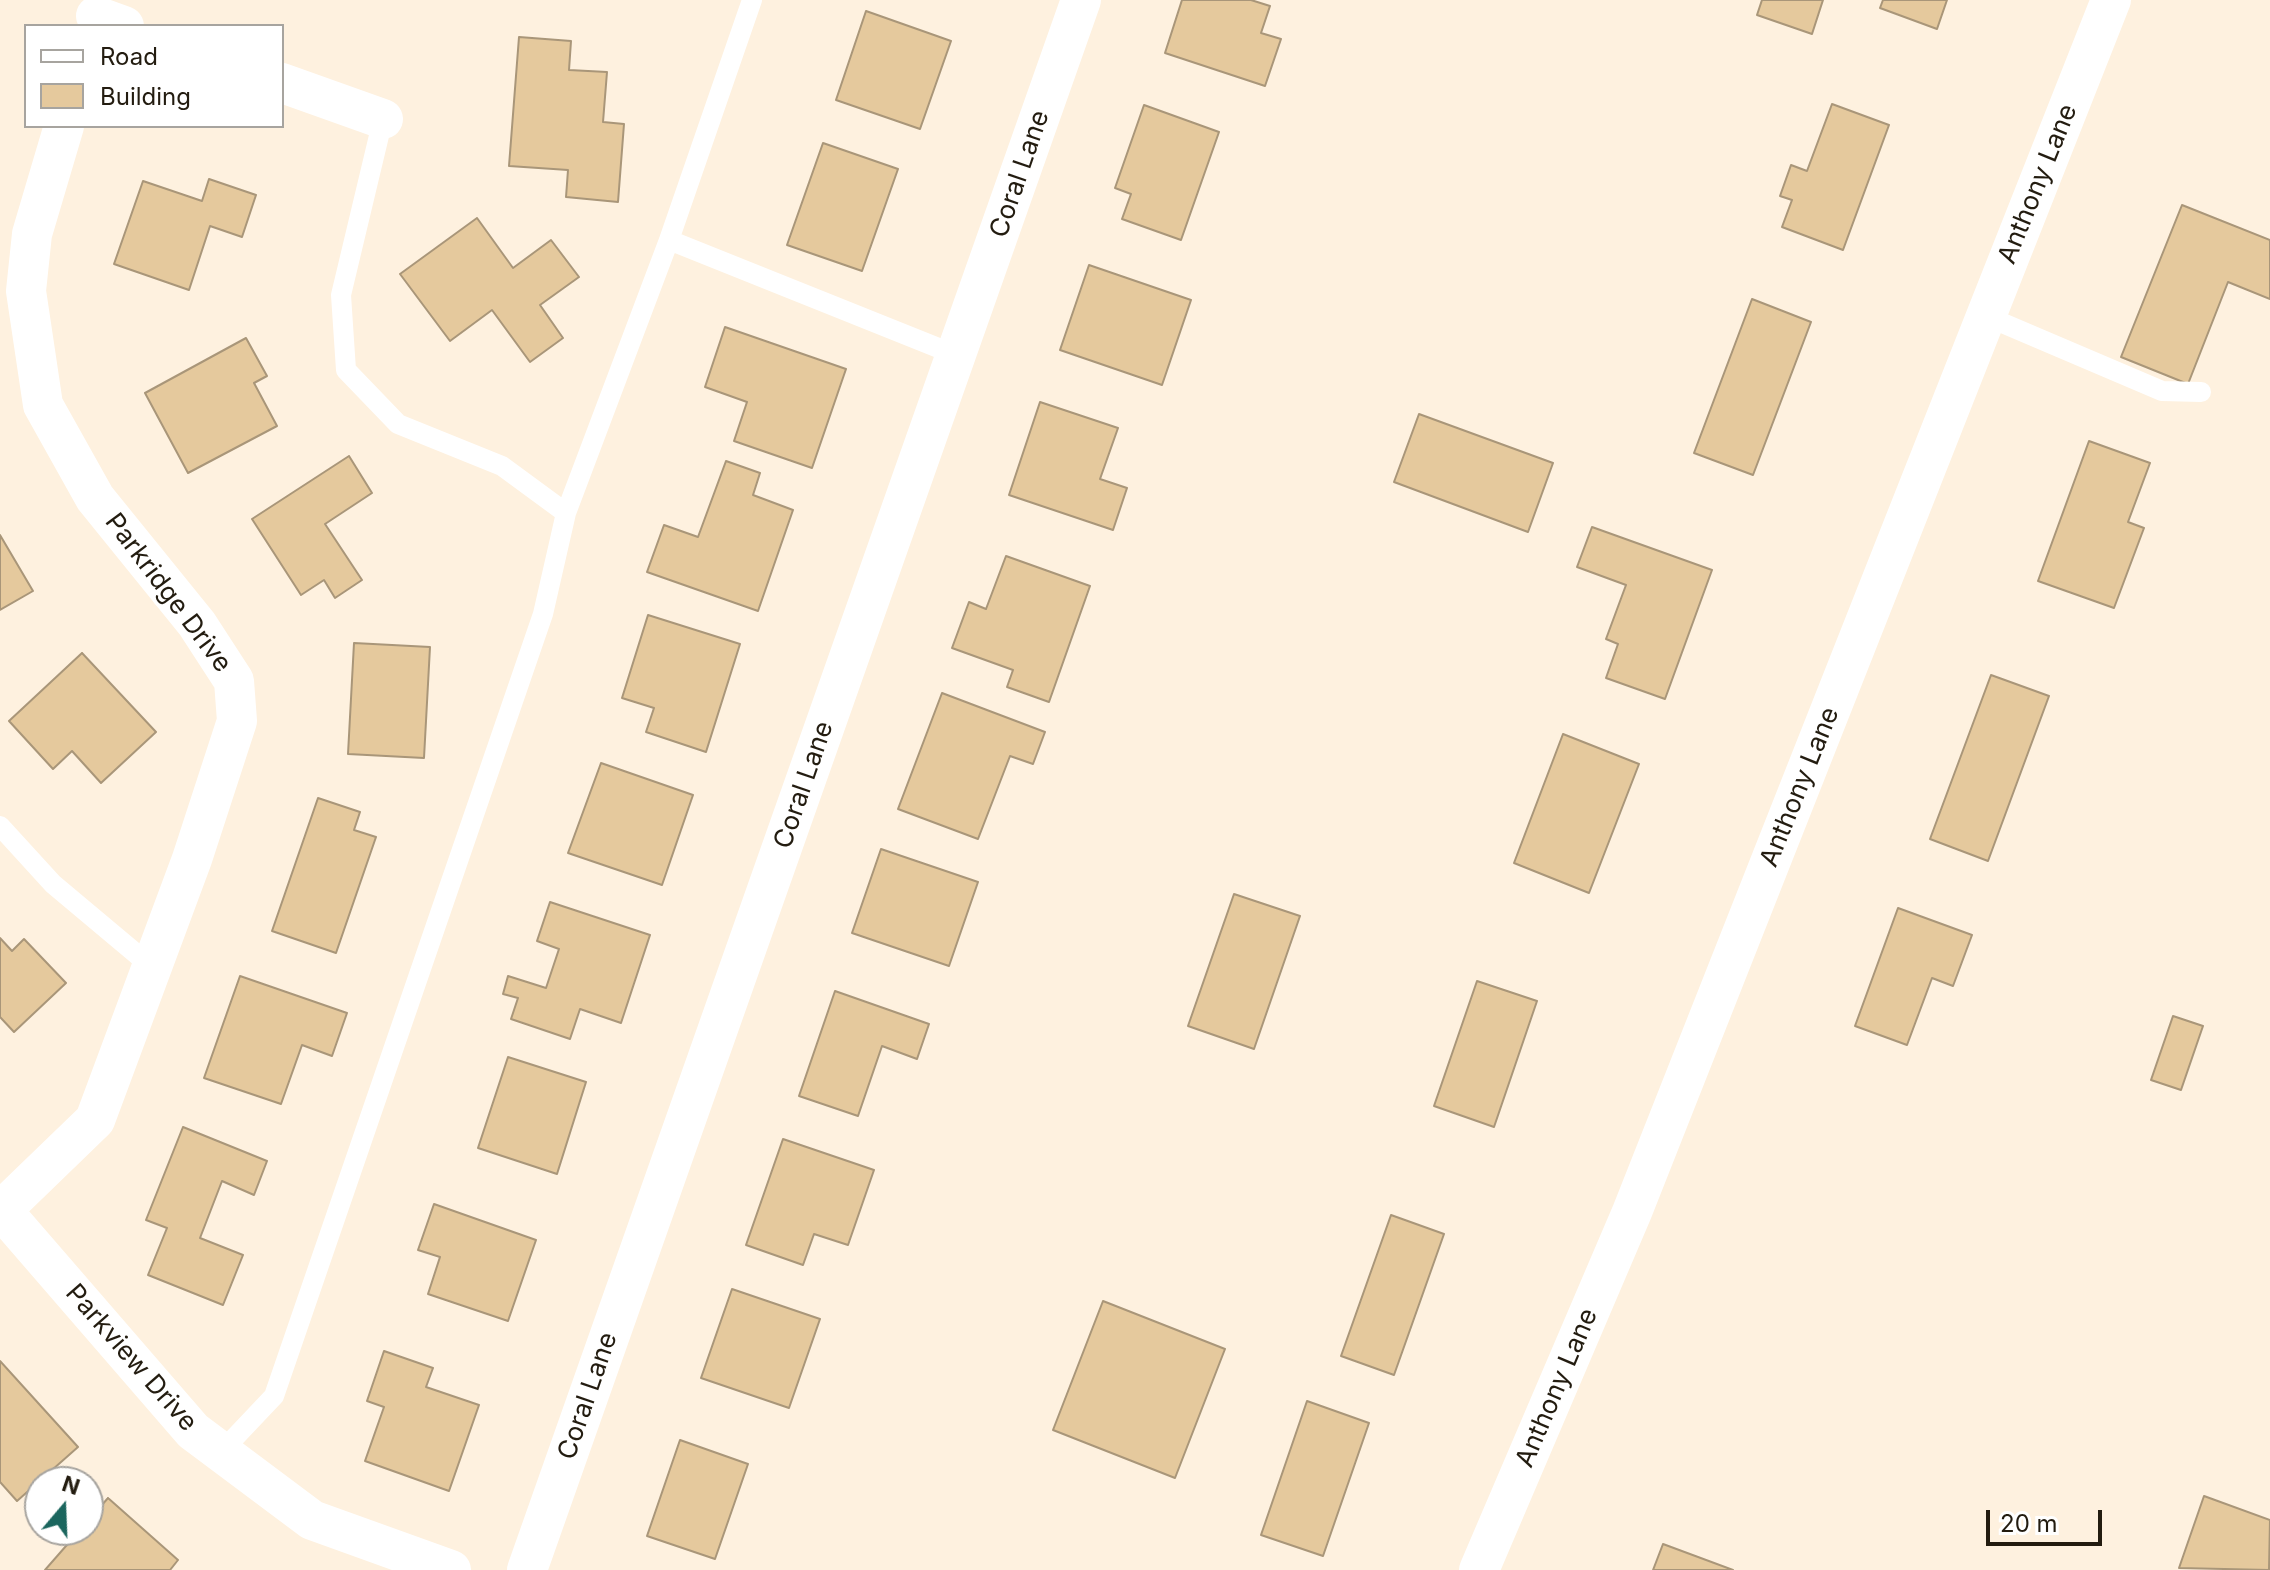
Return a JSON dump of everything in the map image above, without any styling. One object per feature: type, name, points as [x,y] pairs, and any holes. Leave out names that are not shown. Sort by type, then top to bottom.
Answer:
[{"type":"street","name":"Coral Lane","points":[[527,1570],[1081,0]]},
{"type":"street","name":"Anthony Lane","points":[[1479,1570],[1632,1212],[2111,0]]},
{"type":"street","points":[[284,84],[383,119]]},
{"type":"street","name":"Parkridge Drive","points":[[1,1209],[95,1120],[192,859],[237,721],[234,681],[197,624],[95,498],[43,405],[26,291],[32,234],[63,128]]},
{"type":"street","name":"Parkview Drive","points":[[1,1209],[193,1431],[312,1520],[451,1570]]},
{"type":"lane","points":[[221,1452],[274,1396],[543,614],[566,513],[669,240],[752,0]]},
{"type":"lane","points":[[383,119],[341,295],[346,370],[398,424],[502,466],[566,513]]},
{"type":"lane","points":[[669,240],[956,355]]},
{"type":"lane","points":[[1986,316],[2162,391],[2201,392]]},
{"type":"lane","points":[[0,826],[53,884],[152,967]]},
{"type":"building","points":[[1182,0],[1251,0],[1270,6],[1261,33],[1281,39],[1265,86],[1165,53]]},
{"type":"building","points":[[1762,0],[1823,0],[1812,34],[1757,15]]},
{"type":"building","points":[[1883,0],[1947,0],[1937,29],[1880,8]]},
{"type":"building","points":[[866,11],[951,41],[920,129],[836,100]]},
{"type":"building","points":[[519,37],[571,41],[569,70],[607,72],[603,122],[624,124],[618,202],[566,197],[568,170],[509,166]]},
{"type":"building","points":[[1832,104],[1889,125],[1843,250],[1782,227],[1792,200],[1780,196],[1791,165],[1807,171]]},
{"type":"building","points":[[1144,105],[1219,132],[1181,240],[1122,219],[1131,194],[1115,188]]},
{"type":"building","points":[[823,143],[898,169],[862,271],[787,245]]},
{"type":"building","points":[[209,179],[256,195],[242,237],[210,226],[189,290],[114,264],[143,181],[202,201]]},
{"type":"building","points":[[2182,205],[2270,240],[2270,299],[2228,282],[2188,384],[2121,357]]},
{"type":"building","points":[[477,218],[513,268],[551,240],[579,277],[540,305],[563,338],[530,362],[492,310],[450,341],[400,274]]},
{"type":"building","points":[[1089,265],[1191,300],[1162,385],[1060,350]]},
{"type":"building","points":[[1752,299],[1811,322],[1753,475],[1694,453]]},
{"type":"building","points":[[725,327],[846,369],[812,468],[734,441],[747,402],[705,387]]},
{"type":"building","points":[[246,338],[267,376],[254,383],[277,426],[188,473],[145,393]]},
{"type":"building","points":[[1040,402],[1118,428],[1100,479],[1127,488],[1113,530],[1009,495]]},
{"type":"building","points":[[1419,414],[1553,463],[1528,532],[1394,482]]},
{"type":"building","points":[[2089,441],[2150,463],[2128,522],[2144,528],[2114,608],[2038,581]]},
{"type":"building","points":[[349,456],[372,493],[325,524],[362,580],[335,598],[324,580],[301,595],[252,519]]},
{"type":"building","points":[[726,461],[760,473],[753,495],[793,510],[758,611],[647,572],[664,525],[698,537]]},
{"type":"building","points":[[1592,527],[1712,570],[1665,699],[1606,678],[1618,644],[1606,639],[1626,585],[1577,567]]},
{"type":"building","points":[[0,535],[33,591],[0,610]]},
{"type":"building","points":[[1006,556],[1090,586],[1049,702],[1007,687],[1013,670],[952,648],[969,602],[986,609]]},
{"type":"building","points":[[648,615],[740,644],[706,752],[646,732],[654,708],[622,698]]},
{"type":"building","points":[[354,643],[430,647],[424,758],[348,754]]},
{"type":"building","points":[[82,653],[156,732],[101,783],[72,751],[53,769],[9,721]]},
{"type":"building","points":[[1991,675],[2049,696],[1988,861],[1930,839]]},
{"type":"building","points":[[942,693],[1045,732],[1033,764],[1010,756],[978,839],[898,809]]},
{"type":"building","points":[[1563,734],[1639,764],[1589,893],[1514,863]]},
{"type":"building","points":[[601,763],[693,795],[662,885],[568,853]]},
{"type":"building","points":[[318,798],[360,812],[354,830],[376,837],[336,953],[272,931]]},
{"type":"building","points":[[881,849],[978,882],[949,966],[852,933]]},
{"type":"building","points":[[1234,894],[1300,916],[1254,1049],[1188,1026]]},
{"type":"building","points":[[550,902],[650,935],[621,1023],[580,1009],[570,1039],[511,1019],[518,998],[503,994],[508,976],[546,988],[559,949],[537,941]]},
{"type":"building","points":[[1898,908],[1972,935],[1953,986],[1932,978],[1907,1045],[1855,1026]]},
{"type":"building","points":[[0,938],[12,951],[24,939],[66,983],[14,1032],[0,1017]]},
{"type":"building","points":[[240,976],[347,1013],[332,1056],[302,1045],[281,1104],[204,1078]]},
{"type":"building","points":[[1477,981],[1537,1001],[1494,1127],[1434,1106]]},
{"type":"building","points":[[835,991],[929,1024],[917,1059],[882,1046],[858,1116],[799,1096]]},
{"type":"building","points":[[2173,1016],[2203,1026],[2181,1090],[2151,1080]]},
{"type":"building","points":[[508,1057],[586,1082],[557,1174],[478,1148]]},
{"type":"building","points":[[183,1127],[267,1161],[254,1195],[222,1181],[200,1238],[243,1255],[223,1305],[148,1275],[167,1228],[146,1220]]},
{"type":"building","points":[[783,1139],[874,1170],[848,1245],[814,1234],[803,1265],[746,1245]]},
{"type":"building","points":[[434,1204],[536,1240],[508,1321],[428,1294],[440,1257],[418,1250]]},
{"type":"building","points":[[1391,1215],[1444,1234],[1394,1375],[1341,1356]]},
{"type":"building","points":[[732,1289],[820,1319],[789,1408],[701,1378]]},
{"type":"building","points":[[1103,1301],[1225,1349],[1175,1478],[1053,1430]]},
{"type":"building","points":[[384,1351],[433,1368],[426,1387],[479,1405],[449,1491],[365,1461],[384,1407],[367,1401]]},
{"type":"building","points":[[0,1361],[78,1447],[57,1466],[24,1466],[24,1495],[17,1501],[0,1482]]},
{"type":"building","points":[[1307,1401],[1369,1423],[1323,1556],[1261,1535]]},
{"type":"building","points":[[680,1440],[748,1464],[715,1559],[647,1536]]},
{"type":"building","points":[[2204,1496],[2270,1520],[2269,1570],[2179,1568]]},
{"type":"building","points":[[108,1498],[178,1560],[170,1570],[45,1570],[66,1546],[104,1546],[104,1503]]},
{"type":"building","points":[[1663,1544],[1733,1570],[1653,1570]]}]
